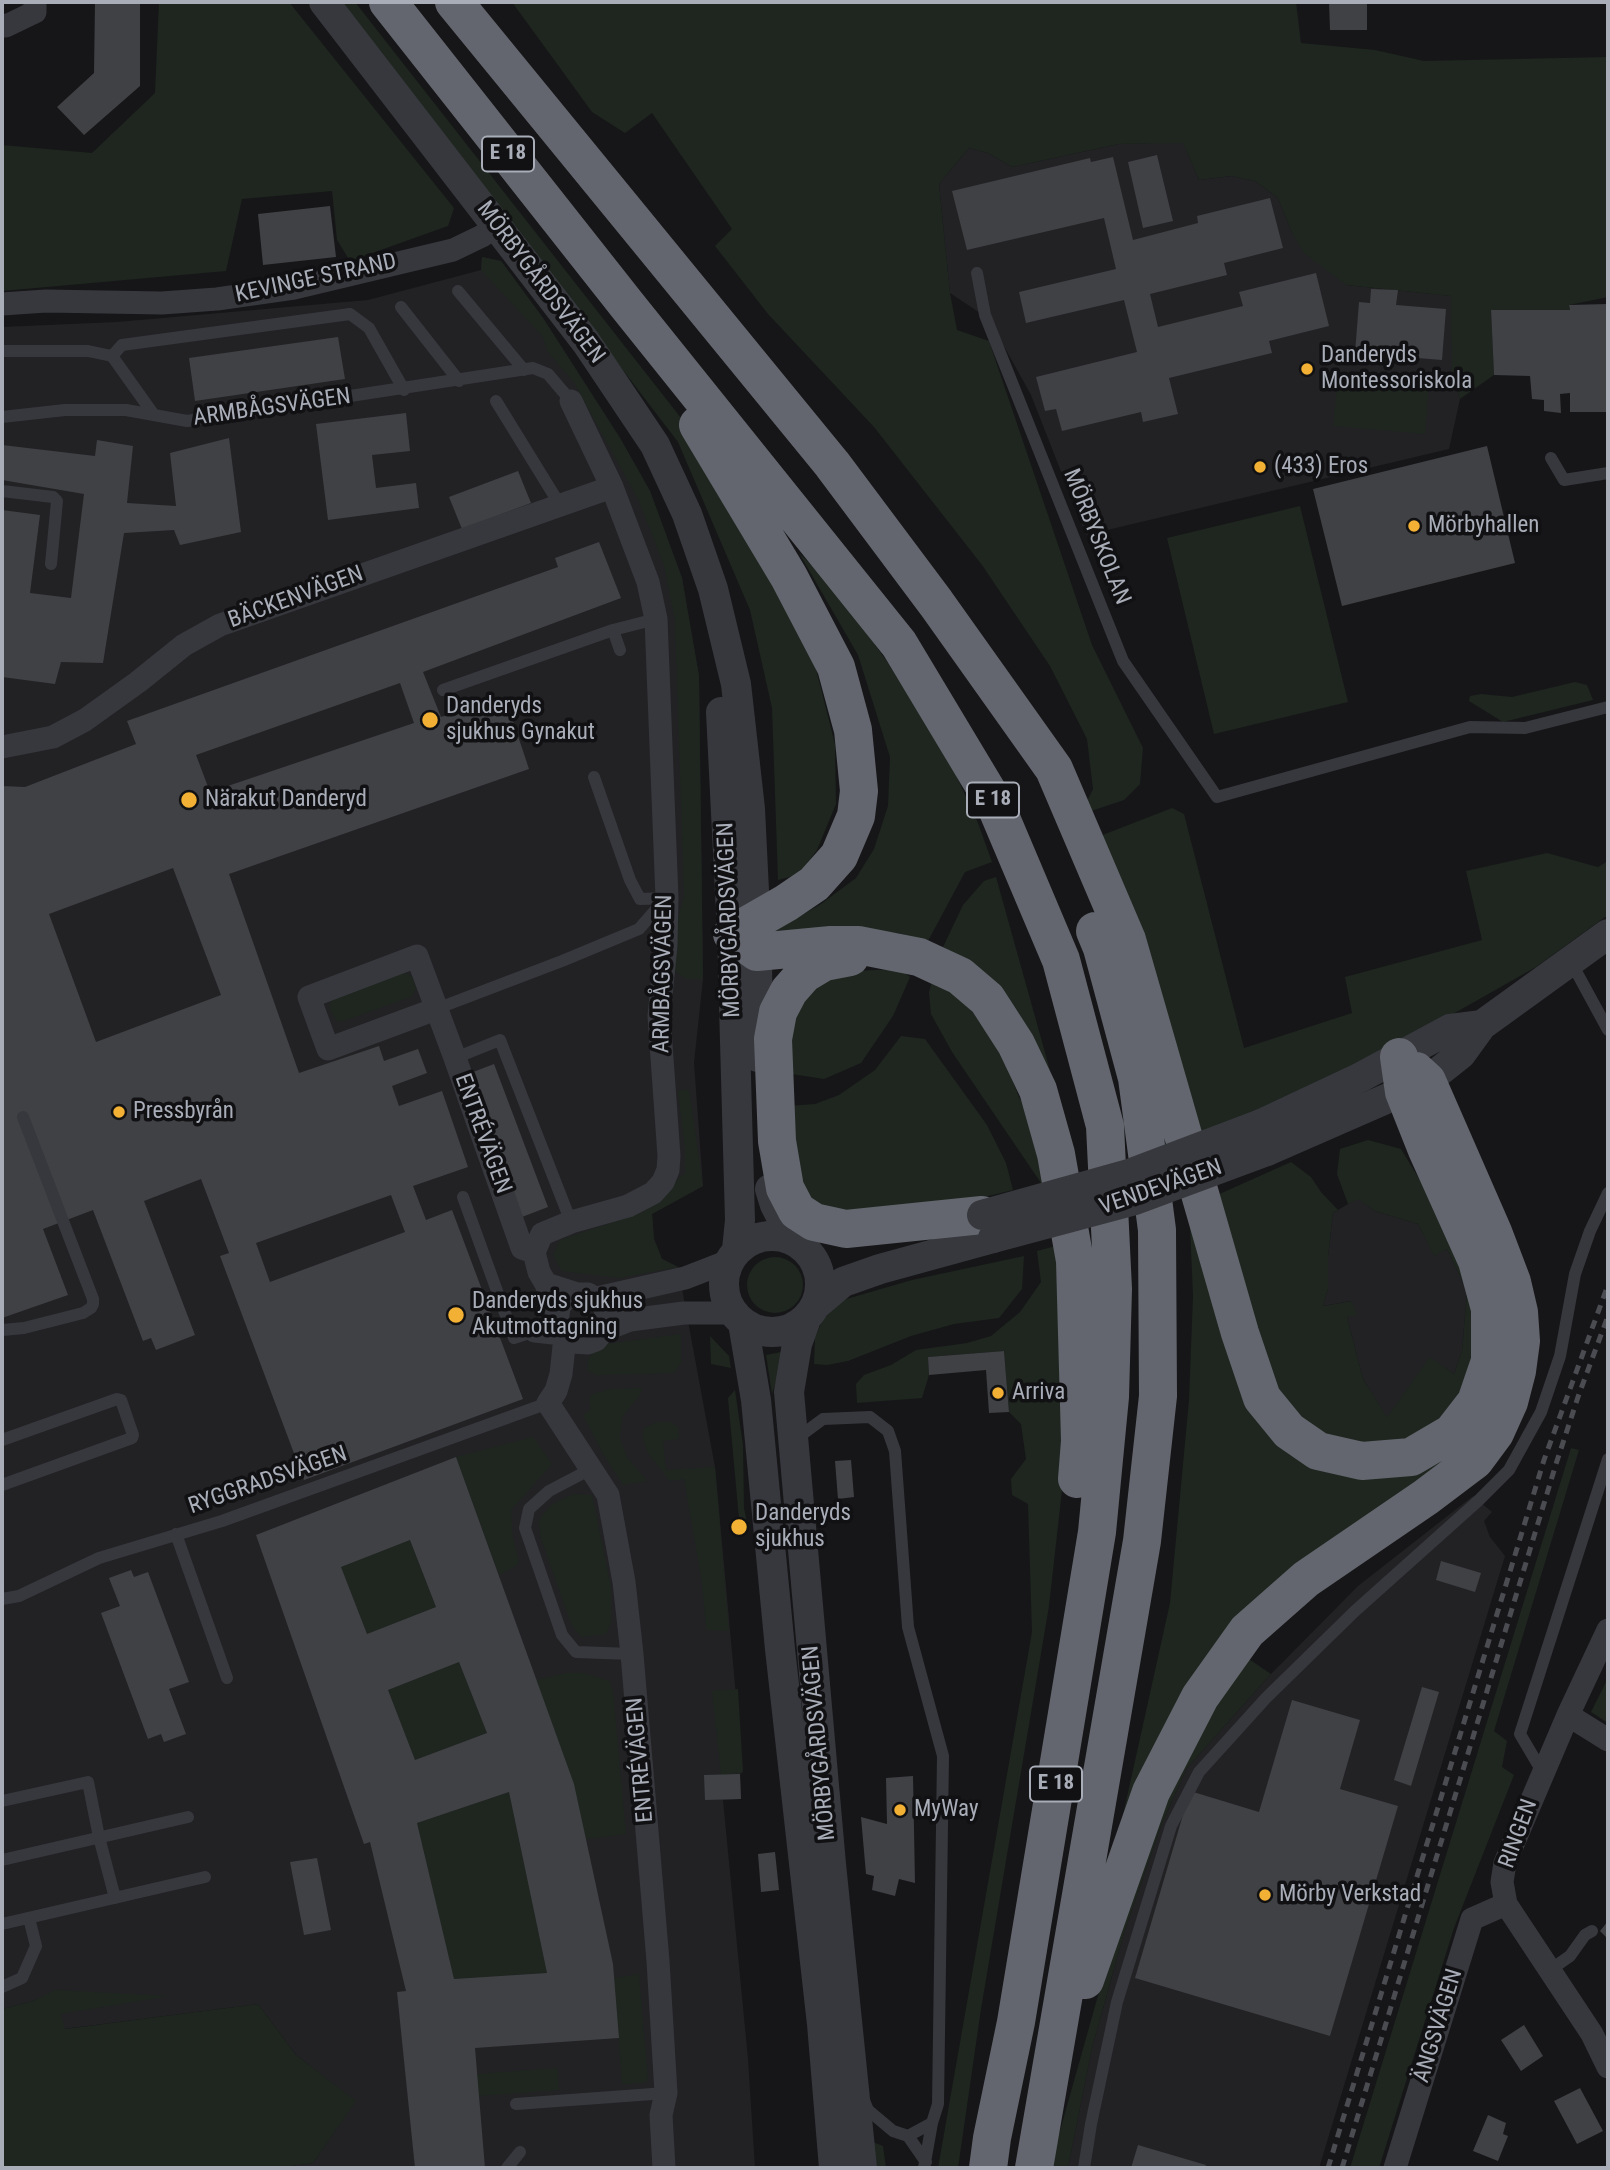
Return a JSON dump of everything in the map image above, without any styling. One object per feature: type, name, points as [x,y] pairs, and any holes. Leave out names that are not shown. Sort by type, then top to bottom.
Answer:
[{"type":"highway","name":"E 18","points":[[388,2],[899,644],[996,804],[1061,960],[1105,1126],[1113,1289],[1110,1397],[1097,1532],[1016,2022],[988,2168]]},
{"type":"highway","name":"E 18","points":[[454,2],[832,464],[936,603],[992,684],[1102,948],[1137,1078],[1157,1230],[1158,1396],[1142,1541],[1034,2168]]},
{"type":"highway","points":[[627,305],[789,577],[836,667],[853,730],[859,791],[856,816],[839,856],[814,884],[748,936]]},
{"type":"highway","points":[[992,684],[1054,769],[1127,940],[1240,1333],[1262,1398],[1289,1431],[1318,1451],[1362,1461],[1411,1457],[1451,1433],[1476,1402],[1490,1361],[1490,1309],[1478,1261],[1427,1150],[1410,1077]]},
{"type":"highway","points":[[748,936],[831,945],[858,945],[919,957],[960,976],[987,999],[1016,1044],[1038,1090],[1056,1154],[1075,1262],[1080,1427],[1065,1624],[1073,1680]]},
{"type":"highway","points":[[886,951],[824,962],[804,974],[789,991],[778,1012],[773,1039],[777,1141],[785,1188],[797,1211],[814,1222],[846,1229],[988,1226]]},
{"type":"highway","points":[[1048,2083],[1151,1792],[1200,1698],[1247,1631],[1306,1578],[1426,1497],[1475,1460],[1495,1433],[1509,1402],[1521,1341],[1519,1312],[1512,1282],[1493,1232],[1410,1077]]},
{"type":"street","points":[[2,25],[6,26],[35,12],[36,2]]},
{"type":"street","name":"MÖRBYGÅRDSVÄGEN","points":[[324,2],[586,342],[656,445],[687,514],[713,590],[736,684],[751,809],[740,1220],[733,1255]]},
{"type":"street","name":"KEVINGE STRAND","points":[[2,304],[46,301],[162,303],[217,299],[294,288],[453,250],[498,225]]},
{"type":"street","name":"ARMBÅGSVÄGEN","points":[[534,1252],[542,1234],[570,1222],[628,1206],[653,1193],[663,1182],[668,1170],[669,1156],[659,1016],[666,945],[667,898],[656,618],[648,582],[612,487],[571,401]]},
{"type":"street","name":"BÄCKENVÄGEN","points":[[6,747],[53,737],[85,720],[128,681],[220,625],[612,487]]},
{"type":"street","name":"VENDEVÄGEN","points":[[811,1311],[843,1282],[1129,1174],[1264,1137],[1410,1077],[1450,1029],[1482,1026],[1608,934]]},
{"type":"street","name":"MÖRBYGÅRDSVÄGEN","points":[[748,936],[764,1169],[775,1205],[800,1244]]},
{"type":"street","name":"ENTRÉVÄGEN","points":[[436,1009],[328,1049],[309,997],[417,956],[523,1248],[534,1252]]},
{"type":"street","name":"VENDEVÄGEN","points":[[800,1244],[833,1249],[988,1226]]},
{"type":"street","points":[[548,1403],[556,1391],[561,1374],[565,1300],[685,1278],[733,1255],[758,1237],[776,1236],[800,1244],[816,1263],[821,1282],[811,1311],[785,1331],[759,1331],[738,1318],[725,1298],[723,1279],[733,1255]]},
{"type":"street","points":[[534,1252],[539,1272],[565,1329]]},
{"type":"street","points":[[535,1331],[565,1329],[596,1340],[604,1330],[607,1319],[606,1311],[587,1296],[546,1284]]},
{"type":"street","name":"MÖRBYGÅRDSVÄGEN","points":[[811,1311],[797,1344],[789,1392],[850,2068],[862,2168]]},
{"type":"street","points":[[604,1330],[630,1320],[684,1313],[738,1318]]},
{"type":"street","name":"MÖRBYGÅRDSVÄGEN","points":[[738,1318],[756,1400],[780,1649],[822,2024],[834,2168]]},
{"type":"street","name":"ENTRÉVÄGEN","points":[[548,1403],[608,1495],[624,1583],[657,1947],[666,2093],[661,2115],[664,2168]]},
{"type":"street","name":"RINGEN","points":[[1506,1905],[1503,1882],[1505,1863],[1568,1715],[1608,1630]]},
{"type":"street","points":[[1568,1715],[1608,1740]]},
{"type":"street","points":[[1506,1905],[1592,2034],[1608,2067]]},
{"type":"street","name":"ÄNGSVÄGEN","points":[[1395,2168],[1472,1919],[1506,1905]]},
{"type":"lane","name":"MÖRBYSKOLAN","points":[[977,273],[985,315],[1123,662],[1217,797],[1470,727],[1525,728],[1608,707]]},
{"type":"lane","points":[[458,291],[524,370],[533,369],[548,374],[571,401]]},
{"type":"lane","points":[[401,306],[459,381]]},
{"type":"lane","points":[[112,356],[122,345],[350,314],[369,328],[404,390]]},
{"type":"lane","points":[[2,351],[88,351],[112,356],[154,415]]},
{"type":"lane","name":"ARMBÅGSVÄGEN","points":[[2,417],[65,410],[126,410],[187,421],[524,370]]},
{"type":"lane","points":[[496,401],[559,505]]},
{"type":"lane","points":[[1551,458],[1564,480],[1608,473]]},
{"type":"lane","points":[[2,491],[54,497],[57,501],[51,564]]},
{"type":"lane","points":[[443,690],[613,630],[656,618]]},
{"type":"lane","points":[[613,630],[620,650]]},
{"type":"lane","points":[[594,777],[629,880],[640,899],[667,898]]},
{"type":"lane","points":[[436,1009],[639,929],[667,898]]},
{"type":"lane","points":[[1571,962],[1602,1007],[1608,1030]]},
{"type":"lane","points":[[455,1058],[500,1041],[570,1222]]},
{"type":"lane","points":[[2,1330],[24,1328],[83,1313],[93,1304],[23,1117]]},
{"type":"lane","points":[[1084,2168],[1117,2001],[1171,1826],[1199,1772],[1266,1698],[1354,1611],[1509,1470],[1541,1412],[1560,1356],[1575,1274],[1590,1231],[1608,1193]]},
{"type":"lane","points":[[463,1197],[514,1338],[535,1331]]},
{"type":"lane","points":[[2,1440],[117,1399],[121,1400],[133,1434],[132,1438],[2,1485]]},
{"type":"lane","name":"RYGGRADSVÄGEN","points":[[2,1599],[19,1596],[99,1558],[222,1521],[548,1403]]},
{"type":"lane","points":[[793,1441],[823,1419],[870,1417],[888,1431],[895,1451],[908,1627],[943,1756],[938,2104],[925,2165]]},
{"type":"lane","points":[[1543,1773],[1520,1734],[1608,1458]]},
{"type":"lane","points":[[591,1469],[549,1491],[529,1509],[525,1528],[562,1635],[576,1652],[632,1654]]},
{"type":"lane","points":[[176,1534],[227,1678]]},
{"type":"lane","points":[[2,1801],[88,1782],[115,1898]]},
{"type":"lane","points":[[2,1860],[188,1817]]},
{"type":"lane","points":[[2,1924],[205,1877]]},
{"type":"lane","points":[[2,1987],[22,1978],[36,1946],[29,1918]]},
{"type":"lane","points":[[1550,1970],[1570,1956],[1585,1935],[1592,1931]]},
{"type":"lane","points":[[850,2068],[868,2110],[893,2131],[908,2136],[925,2165]]},
{"type":"lane","points":[[516,2104],[666,2093]]},
{"type":"lane","points":[[908,2136],[932,2123]]},
{"type":"lane","points":[[507,2168],[520,2152]]},
{"type":"shaded area","points":[[159,2],[289,2],[454,208],[448,226],[350,261],[337,240],[332,191],[242,199],[226,271],[2,291],[2,145],[92,153],[155,93]]},
{"type":"shaded area","points":[[341,2],[355,2],[692,432],[815,665],[835,744],[836,804],[817,850],[798,875],[778,880],[772,708],[750,610],[678,442]]},
{"type":"shaded area","points":[[512,2],[1296,2],[1301,43],[1375,50],[1424,61],[1608,57],[1608,297],[1569,305],[1570,310],[1491,310],[1494,375],[1460,399],[1452,376],[1451,296],[1346,285],[1304,253],[1292,233],[1278,198],[1255,181],[1231,176],[1199,180],[1183,143],[1119,144],[1012,167],[988,153],[969,148],[939,184],[950,293],[957,330],[989,341],[1092,645],[1143,748],[1140,784],[1124,800],[1091,811],[1086,803],[1093,789],[1087,739],[1050,666],[982,565],[874,427],[768,314],[715,246],[732,229],[652,113],[625,133],[592,112]]},
{"type":"shaded area","points":[[1183,142],[1199,180],[1231,176],[1255,181],[1278,198],[1292,233],[1346,285],[1452,296],[1452,376],[1460,399],[1449,449],[1086,535],[1031,395],[989,319],[950,293],[939,184],[969,148],[988,153],[1012,167],[1119,144]]},
{"type":"shaded area","name":"Danderyds sjukhus","points":[[482,257],[501,261],[543,318],[620,438],[650,491],[682,578],[699,676],[703,979],[694,1063],[703,1186],[652,1214],[654,1239],[662,1259],[678,1267],[715,1467],[743,1772],[740,1774],[741,1799],[723,1800],[748,2059],[755,2168],[276,2168],[313,2163],[355,2101],[296,2055],[258,2004],[64,2029],[55,1991],[33,2001],[2,2009],[2,327],[117,322],[368,300],[481,270]]},
{"type":"shaded area","points":[[482,257],[501,261],[543,318],[620,438],[650,491],[682,578],[699,676],[703,979],[686,979],[666,964],[684,895],[675,621],[664,565],[638,499],[573,381],[548,352],[543,337],[481,270]]},
{"type":"shaded area","points":[[1338,377],[1429,385],[1425,434],[1333,426]]},
{"type":"shaded area","points":[[1300,506],[1348,702],[1214,734],[1167,538]]},
{"type":"shaded area","points":[[799,553],[831,583],[888,663],[950,762],[978,823],[992,862],[965,872],[928,941],[898,933],[847,929],[774,931],[821,904],[856,878],[874,849],[888,806],[890,757],[858,655]]},
{"type":"shaded area","points":[[1575,682],[1587,685],[1593,700],[1503,722],[1469,701],[1470,696],[1481,694],[1512,697]]},
{"type":"shaded area","points":[[1172,808],[1184,814],[1244,1048],[1352,1013],[1345,977],[1482,940],[1466,871],[1547,853],[1598,867],[1608,861],[1608,915],[1536,967],[1437,1023],[1270,1112],[1200,1138],[1100,836]]},
{"type":"shaded area","points":[[996,877],[1065,1124],[958,957],[943,947],[963,905],[984,881]]},
{"type":"shaded area","points":[[900,969],[910,977],[893,1016],[861,1063],[824,1079],[785,1073],[795,1006],[810,985],[853,971]]},
{"type":"shaded area","points":[[401,972],[412,976],[416,989],[411,997],[346,1020],[338,1021],[333,1015],[329,1006],[333,998]]},
{"type":"shaded area","points":[[932,981],[956,993],[995,1037],[1019,1097],[1043,1146],[1052,1183],[1041,1183],[952,1052],[931,1014],[929,992]]},
{"type":"shaded area","points":[[901,1036],[925,1039],[987,1125],[1006,1163],[1013,1190],[960,1203],[862,1216],[823,1211],[803,1191],[787,1106],[815,1104],[839,1095],[875,1070]]},
{"type":"shaded area","points":[[689,1089],[703,1186],[652,1214],[654,1239],[662,1259],[678,1267],[619,1278],[562,1271],[553,1255],[560,1240],[641,1213],[685,1173],[685,1148],[678,1091]]},
{"type":"shaded area","points":[[1368,1140],[1401,1149],[1429,1195],[1465,1265],[1474,1329],[1468,1385],[1443,1421],[1413,1437],[1368,1447],[1329,1440],[1296,1416],[1262,1370],[1215,1196],[1291,1162],[1311,1177],[1338,1210],[1333,1213],[1328,1257],[1328,1289],[1323,1306],[1352,1301],[1357,1315],[1347,1317],[1363,1379],[1387,1417],[1430,1357],[1454,1374],[1462,1351],[1467,1291],[1447,1249],[1434,1256],[1418,1224],[1375,1211],[1358,1199],[1348,1204],[1337,1174],[1340,1149]]},
{"type":"shaded area","points":[[1358,1198],[1375,1211],[1418,1224],[1434,1255],[1447,1249],[1467,1291],[1462,1351],[1454,1374],[1430,1358],[1387,1418],[1363,1379],[1347,1317],[1351,1301],[1323,1306],[1328,1289],[1328,1257],[1333,1213]]},
{"type":"shaded area","points":[[1189,1202],[1264,1430],[1290,1455],[1326,1471],[1442,1453],[1448,1460],[1356,1523],[1123,1815],[1170,1603],[1189,1400],[1193,1296]]},
{"type":"shaded area","points":[[1056,1246],[1065,1399],[1062,1490],[1049,1606],[981,2009],[958,2168],[938,2168],[1032,1632],[1028,1504],[1012,1495],[1011,1479],[1026,1459],[1021,1424],[1009,1412],[1004,1351],[928,1357],[929,1375],[922,1398],[857,1403],[856,1384],[864,1375],[891,1365],[916,1350],[967,1343],[991,1336],[1020,1312],[1041,1282],[1037,1251]]},
{"type":"shaded area","points":[[1024,1256],[1022,1289],[999,1318],[954,1324],[911,1336],[848,1361],[827,1365],[814,1364],[815,1337],[823,1319],[843,1300],[912,1280]]},
{"type":"shaded area","points":[[769,1257],[781,1257],[791,1261],[799,1269],[803,1285],[799,1301],[791,1309],[781,1313],[769,1313],[759,1309],[751,1301],[747,1291],[747,1279],[751,1269],[759,1261]]},
{"type":"shaded area","points":[[681,1334],[681,1363],[674,1373],[596,1375],[587,1370],[588,1360],[593,1352],[607,1344]]},
{"type":"shaded area","points":[[710,1336],[729,1356],[731,1368],[711,1364]]},
{"type":"shaded area","points":[[786,1351],[772,1394],[766,1355]]},
{"type":"shaded area","points":[[642,1388],[640,1395],[622,1417],[620,1439],[627,1457],[647,1481],[623,1485],[583,1415],[591,1410],[589,1398],[595,1393],[611,1389]]},
{"type":"shaded area","points":[[735,1390],[743,1445],[744,1508],[747,1522],[739,1519],[728,1398]]},
{"type":"shaded area","points":[[657,1422],[671,1422],[678,1427],[679,1439],[663,1441],[666,1470],[715,1467],[729,1631],[706,1630],[702,1583],[684,1479],[670,1481],[648,1453],[643,1439],[644,1428]]},
{"type":"shaded area","points":[[533,1437],[552,1464],[511,1510],[513,1538],[519,1562],[499,1575],[456,1457]]},
{"type":"shaded area","points":[[1571,1448],[1579,1450],[1494,1731],[1507,1741],[1502,1767],[1514,1775],[1454,1928],[1379,2168],[1350,2168]]},
{"type":"shaded area","points":[[573,1494],[592,1495],[611,1587],[611,1622],[606,1634],[582,1637],[572,1626],[541,1539],[539,1520],[551,1505]]},
{"type":"shaded area","points":[[1473,1496],[1492,1512],[1484,1521],[1490,1537],[1505,1556],[1319,2168],[1068,2168],[1092,2048],[1124,1933],[1162,1823],[1187,1768],[1271,1674],[1358,1586]]},
{"type":"shaded area","points":[[410,1540],[436,1607],[367,1634],[341,1567]]},
{"type":"shaded area","points":[[1246,1657],[1271,1674],[1187,1768],[1162,1823],[1124,1933],[1092,2048],[1068,2168],[1052,2168],[1054,2152],[1097,1999],[1139,1871],[1183,1759]]},
{"type":"shaded area","points":[[459,1662],[487,1733],[415,1760],[388,1690]]},
{"type":"shaded area","points":[[566,1673],[583,1673],[610,1681],[626,1834],[586,1839],[536,1680]]},
{"type":"shaded area","points":[[1608,1678],[1608,1723],[1591,1712]]},
{"type":"shaded area","points":[[738,1689],[743,1772],[721,1775],[712,1691]]},
{"type":"shaded area","points":[[509,1792],[547,1973],[454,1979],[417,1823]]},
{"type":"shaded area","points":[[639,1974],[648,2080],[643,2083],[622,2084],[614,1978]]},
{"type":"shaded area","points":[[55,1990],[170,1996],[61,2014],[65,2029],[258,2004],[296,2055],[356,2101],[313,2163],[276,2168],[2,2168],[2,2009],[33,2001]]},
{"type":"shaded area","points":[[557,2068],[559,2090],[479,2096],[477,2074]]},
{"type":"shaded area","points":[[868,2140],[883,2146],[886,2168],[871,2168]]},
{"type":"building","points":[[95,2],[140,2],[140,86],[84,135],[57,107],[94,73]]},
{"type":"building","points":[[1329,2],[1367,2],[1367,30],[1330,30]]},
{"type":"building","points":[[1157,155],[1173,221],[1143,228],[1128,162]]},
{"type":"building","points":[[1113,157],[1133,240],[1198,223],[1197,216],[1270,198],[1283,248],[1224,263],[1227,275],[1150,294],[1158,327],[1243,306],[1239,292],[1316,273],[1329,326],[1269,341],[1272,353],[1169,378],[1178,414],[1143,422],[1141,412],[1062,431],[1056,409],[1045,411],[1036,377],[1137,352],[1124,300],[1026,323],[1019,292],[1116,269],[1104,218],[967,250],[952,191],[1090,158],[1091,162]]},
{"type":"building","points":[[330,206],[336,257],[263,265],[258,214]]},
{"type":"building","points":[[1371,289],[1398,290],[1396,305],[1446,309],[1442,360],[1355,353],[1359,302],[1370,303]]},
{"type":"building","points":[[1608,304],[1608,412],[1570,412],[1570,393],[1560,394],[1561,413],[1544,411],[1544,400],[1532,399],[1530,376],[1494,375],[1491,310],[1570,310],[1569,305]]},
{"type":"building","points":[[338,337],[345,379],[195,401],[189,358]]},
{"type":"building","points":[[406,413],[410,451],[372,455],[376,488],[416,483],[419,508],[328,520],[316,424]]},
{"type":"building","points":[[229,438],[241,532],[180,545],[174,530],[124,533],[103,663],[61,662],[55,684],[2,677],[2,510],[40,515],[30,593],[71,598],[84,494],[2,480],[2,445],[95,456],[97,440],[133,446],[127,503],[176,506],[170,453]]},
{"type":"building","name":"Mörbyhallen","points":[[1487,446],[1515,563],[1342,606],[1313,489]]},
{"type":"building","points":[[518,471],[531,503],[462,529],[449,497]]},
{"type":"building","points":[[599,542],[621,598],[423,672],[441,717],[505,697],[529,769],[229,874],[299,1073],[379,1046],[384,1061],[418,1049],[427,1073],[392,1086],[399,1106],[442,1091],[468,1167],[413,1186],[426,1220],[452,1210],[523,1399],[304,1480],[220,1256],[229,1253],[201,1179],[144,1201],[195,1335],[156,1350],[151,1338],[143,1341],[93,1210],[43,1229],[68,1295],[2,1318],[2,786],[25,787],[136,744],[127,721],[558,567],[555,558]],"holes":[[[400,683],[414,723],[210,792],[196,755]],[[173,868],[221,995],[96,1042],[49,914]],[[391,1195],[405,1232],[270,1282],[256,1243]]]},
{"type":"building","points":[[494,1064],[548,1207],[522,1217],[468,1074]]},
{"type":"building","name":"Arriva","points":[[1004,1351],[1009,1412],[989,1413],[986,1370],[929,1375],[928,1357]]},
{"type":"building","points":[[456,1457],[574,1784],[613,1964],[619,2038],[475,2048],[485,2168],[415,2168],[397,1992],[406,1991],[370,1842],[364,1844],[256,1535]],"holes":[[[410,1540],[436,1607],[367,1634],[341,1567]],[[459,1662],[487,1733],[415,1760],[388,1690]],[[509,1792],[547,1973],[454,1979],[417,1823]]]},
{"type":"building","points":[[851,1460],[854,1497],[838,1499],[835,1461]]},
{"type":"building","points":[[1441,1561],[1481,1573],[1475,1592],[1436,1580]]},
{"type":"building","points":[[131,1570],[134,1577],[148,1572],[189,1682],[169,1689],[186,1734],[164,1742],[161,1734],[148,1739],[101,1613],[120,1606],[109,1578]]},
{"type":"building","points":[[1422,1687],[1439,1692],[1411,1786],[1394,1780]]},
{"type":"building","name":"Mörby Verkstad","points":[[1292,1700],[1360,1720],[1340,1789],[1398,1806],[1330,2036],[1135,1978],[1190,1791],[1259,1812]]},
{"type":"building","points":[[740,1774],[741,1799],[705,1800],[704,1775]]},
{"type":"building","points":[[913,1776],[915,1883],[899,1879],[895,1896],[872,1890],[874,1876],[866,1874],[861,1817],[887,1824],[886,1778]]},
{"type":"building","points":[[775,1852],[779,1890],[761,1892],[758,1854]]},
{"type":"building","points":[[317,1858],[331,1930],[304,1935],[290,1862]]},
{"type":"building","points":[[1608,1921],[1608,1939],[1600,1931]]},
{"type":"building","points":[[1524,2025],[1543,2056],[1521,2071],[1501,2040]]},
{"type":"building","points":[[1580,2088],[1603,2131],[1577,2144],[1554,2101]]},
{"type":"building","points":[[1488,2115],[1506,2123],[1503,2134],[1508,2136],[1498,2161],[1473,2151]]},
{"type":"building","points":[[1138,2145],[1206,2165],[1205,2168],[1131,2168]]},
{"type":"railway","points":[[1328,2168],[1544,1460],[1608,1285]]},
{"type":"railway","points":[[1342,2168],[1556,1464],[1608,1316]]},
{"type":"place","name":"Danderyds Montessoriskola","points":[[1307,369]]},
{"type":"place","name":"(433) Eros","points":[[1260,467]]},
{"type":"place","name":"Mörbyhallen","points":[[1414,526]]},
{"type":"place","name":"Danderyds sjukhus Gynakut","points":[[430,720]]},
{"type":"place","name":"Närakut Danderyd","points":[[189,800]]},
{"type":"place","name":"Pressbyrån","points":[[119,1112]]},
{"type":"place","name":"Danderyds sjukhus Akutmottagning","points":[[456,1315]]},
{"type":"place","name":"Arriva","points":[[998,1393]]},
{"type":"place","name":"Danderyds sjukhus","points":[[739,1527]]},
{"type":"place","name":"MyWay","points":[[900,1810]]},
{"type":"place","name":"Mörby Verkstad","points":[[1265,1895]]}]
